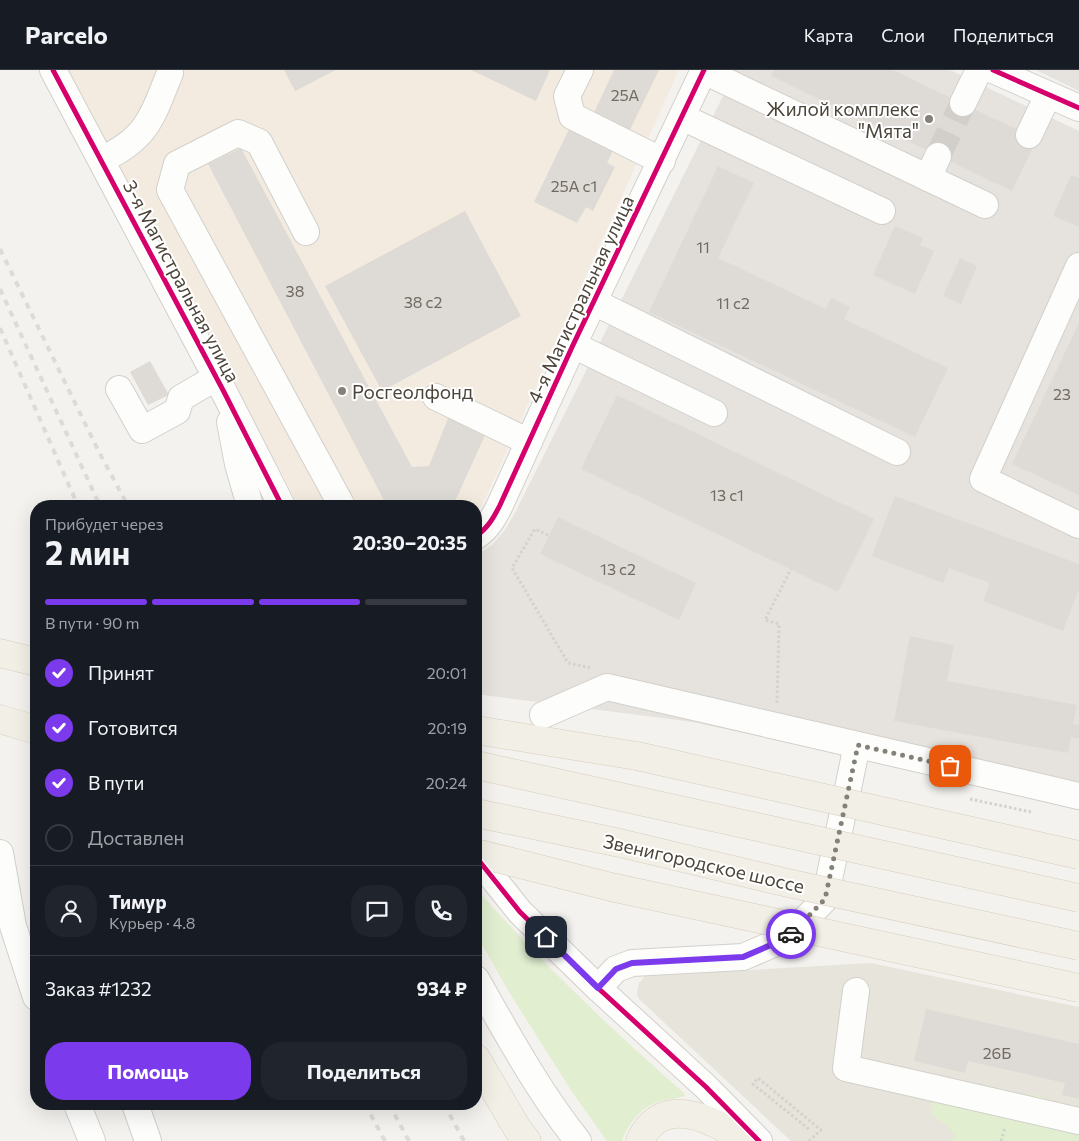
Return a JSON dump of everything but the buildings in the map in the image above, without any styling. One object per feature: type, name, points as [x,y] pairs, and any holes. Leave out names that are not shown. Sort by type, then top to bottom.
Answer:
[{"type":"main road","points":[[0,648],[30,653]]},
{"type":"main road","points":[[0,653],[30,660]]},
{"type":"main road","points":[[0,710],[30,717]]},
{"type":"main road","points":[[0,719],[30,728]]},
{"type":"main road","points":[[482,731],[637,756],[1079,854]]},
{"type":"main road","points":[[482,766],[1079,898]]},
{"type":"main road","name":"Звенигородское шоссе","points":[[482,814],[620,843],[788,883],[1079,946]]},
{"type":"main road","points":[[482,855],[610,887],[1079,988]]},
{"type":"main road","points":[[482,1068],[527,1141]]},
{"type":"main road","points":[[640,1141],[644,1132],[651,1124],[672,1115],[686,1114],[721,1125],[746,1141]]},
{"type":"street","name":"3-я Магистральная улица","points":[[54,70],[279,500]]},
{"type":"street","points":[[580,70],[567,96],[572,116],[662,161]]},
{"type":"street","points":[[704,70],[933,167],[985,205]]},
{"type":"street","name":"4-я Магистральная улица","points":[[482,532],[492,520],[704,70]]},
{"type":"street","points":[[963,103],[979,70]]},
{"type":"street","points":[[993,70],[1079,108]]},
{"type":"street","points":[[101,160],[117,153],[134,141],[151,120],[167,71]]},
{"type":"street","points":[[1029,135],[1048,95]]},
{"type":"street","points":[[682,117],[882,211]]},
{"type":"street","points":[[306,232],[259,142],[238,133],[177,164],[170,190],[339,500]]},
{"type":"street","points":[[1079,266],[983,479],[1079,525]]},
{"type":"street","points":[[594,302],[897,452]]},
{"type":"street","points":[[573,345],[714,413]]},
{"type":"street","name":"3-я Магистральная улица","points":[[220,385],[248,500]]},
{"type":"street","points":[[120,389],[142,430],[177,411],[180,398],[220,385]]},
{"type":"street","points":[[436,397],[529,442]]},
{"type":"street","points":[[543,715],[607,687],[1079,796]]},
{"type":"street","points":[[598,988],[616,969],[632,963],[743,957],[787,938],[825,899],[858,745]]},
{"type":"street","points":[[0,853],[13,926],[30,978]]},
{"type":"street","points":[[482,864],[520,912],[598,988],[706,1087],[759,1141]]},
{"type":"street","points":[[482,990],[525,1066],[561,1120],[578,1141]]},
{"type":"street","points":[[856,990],[846,1068],[1079,1121]]},
{"type":"street","points":[[79,1110],[92,1141]]},
{"type":"street","points":[[137,1110],[148,1141]]},
{"type":"path","points":[[548,535],[535,529],[512,568],[568,662],[596,669]]},
{"type":"path","points":[[777,711],[779,624],[765,620],[791,569]]},
{"type":"path","points":[[970,799],[1031,812]]},
{"type":"path","points":[[809,1141],[821,1130],[758,1078],[753,1084],[810,1130]]},
{"type":"shaded area","points":[[66,70],[679,70],[482,504],[482,500],[296,500]]},
{"type":"shaded area","points":[[736,70],[950,70],[1079,131],[1079,806],[693,722],[482,695],[482,551],[492,545],[505,530]]},
{"type":"shaded area","points":[[1036,70],[1079,70],[1079,91]]},
{"type":"shaded area","points":[[871,963],[1079,1007],[1079,1141],[791,1141],[638,998],[637,992],[639,983],[645,976]]},
{"type":"green space","points":[[482,895],[551,969],[685,1096],[661,1101],[646,1108],[636,1117],[622,1141],[607,1141],[572,1092],[509,992],[482,945]]},
{"type":"green space","points":[[1003,1094],[1037,1095],[1079,1112],[1079,1141],[949,1141],[956,1136],[946,1125],[932,1115],[931,1098]]},
{"type":"tunnel","points":[[938,156],[963,103]]},
{"type":"railway","points":[[0,249],[98,450],[125,500]]},
{"type":"railway","points":[[0,289],[97,500]]},
{"type":"railway","points":[[0,328],[75,500]]},
{"type":"railway","points":[[368,1110],[385,1141]]},
{"type":"railway","points":[[392,1110],[409,1141]]},
{"type":"railway","points":[[447,1110],[464,1141]]},
{"type":"cycle path","points":[[53,70],[224,392],[279,500]]},
{"type":"cycle path","points":[[482,531],[493,518],[500,505],[573,345],[704,70]]},
{"type":"cycle path","points":[[993,70],[1079,108]]},
{"type":"cycle path","points":[[482,864],[520,912],[598,988],[706,1087],[759,1141]]},
{"type":"way so far","points":[[791,934],[825,899],[858,745],[950,766]]},
{"type":"place","name":"Жилой комплекс \"Мята\"","points":[[929,119]]},
{"type":"place","name":"Росгеолфонд","points":[[342,391]]},
{"type":"route","points":[[546,937],[598,988],[616,969],[632,963],[743,957],[787,938],[791,934]]}]
